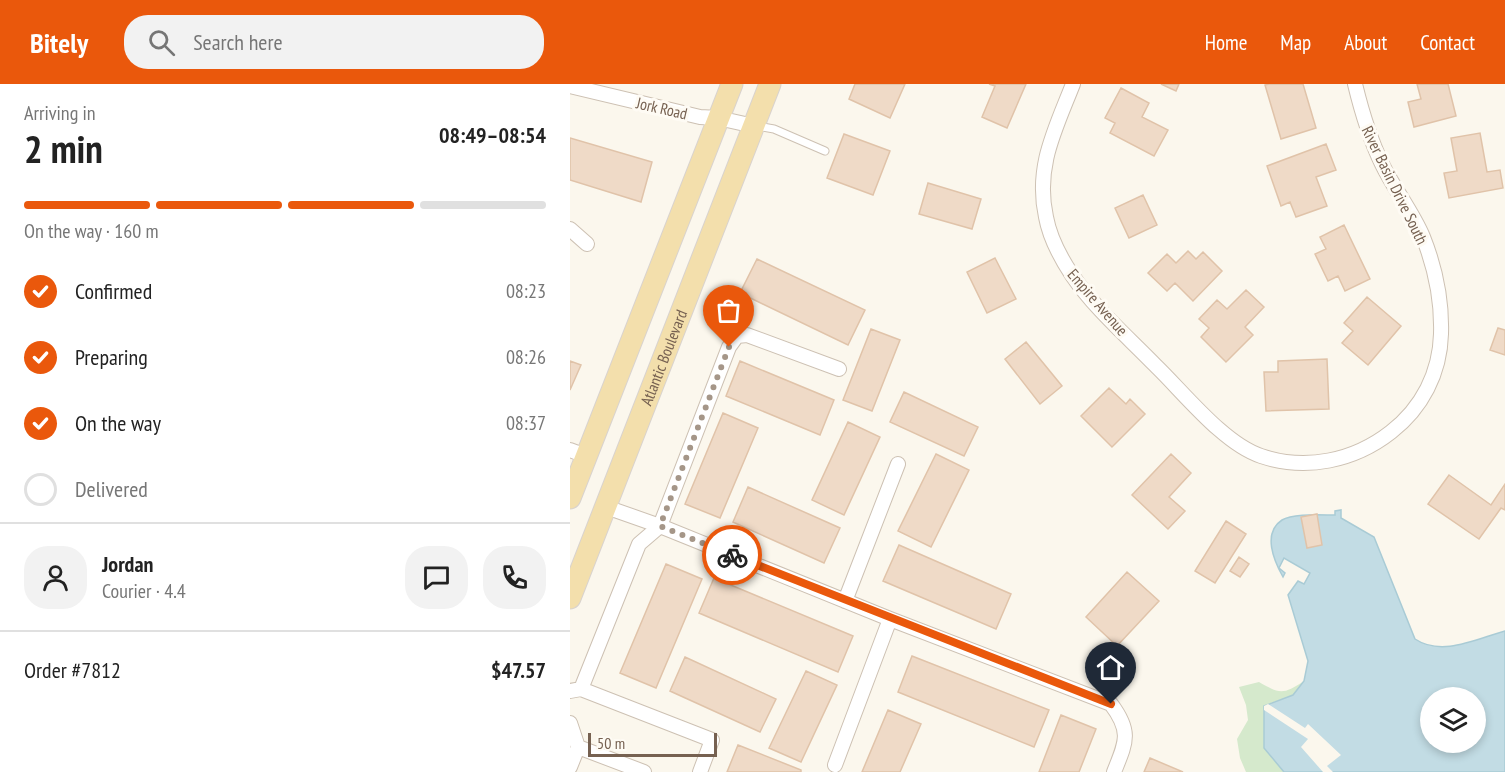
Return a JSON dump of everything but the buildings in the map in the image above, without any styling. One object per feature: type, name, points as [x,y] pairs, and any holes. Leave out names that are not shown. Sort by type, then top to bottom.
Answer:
[{"type":"main road","points":[[570,498],[578,453],[732,84]]},
{"type":"main road","name":"Atlantic Boulevard","points":[[570,598],[770,84]]},
{"type":"street","name":"Empire Avenue","points":[[1073,84],[1045,155],[1042,184],[1045,217],[1054,246],[1073,277],[1100,310],[1212,422],[1241,446]]},
{"type":"street","name":"River Basin Drive South","points":[[1241,446],[1260,456],[1281,461],[1307,463],[1329,462],[1372,447],[1394,430],[1417,407],[1438,361],[1441,334],[1436,280],[1422,236],[1383,166],[1364,122],[1355,84]]},
{"type":"street","name":"Jork Road","points":[[570,86],[700,117],[718,118],[754,126]]},
{"type":"street","points":[[570,229],[587,244]]},
{"type":"street","points":[[700,772],[712,740],[576,690],[639,544],[660,526],[729,347],[737,336],[747,336],[839,369]]},
{"type":"street","points":[[845,601],[898,464]]},
{"type":"street","points":[[606,507],[660,526],[890,619],[1111,704],[1121,718],[1126,741],[1114,772]]},
{"type":"street","points":[[835,765],[890,619]]},
{"type":"street","points":[[570,723],[578,747],[570,766]]},
{"type":"street","points":[[578,747],[644,772]]},
{"type":"lane","points":[[754,126],[774,129],[825,151]]},
{"type":"green space","points":[[1304,681],[1293,696],[1268,704],[1276,761],[1284,772],[1246,772],[1240,758],[1237,739],[1248,720],[1246,705],[1239,687],[1259,682],[1277,691],[1286,691]]},
{"type":"water","points":[[1341,510],[1341,518],[1374,537],[1415,639],[1425,644],[1448,646],[1471,642],[1505,631],[1505,772],[1284,772],[1264,748],[1264,706],[1293,695],[1304,681],[1308,661],[1288,595],[1298,581],[1304,584],[1310,573],[1284,558],[1279,568],[1285,573],[1283,577],[1273,555],[1272,532],[1282,520],[1293,516],[1335,515],[1335,511]]},
{"type":"pier","points":[[1268,704],[1305,728],[1308,724],[1341,755],[1327,766],[1333,772],[1323,772],[1301,747],[1308,739],[1264,710],[1264,706]]},
{"type":"way so far","points":[[729,347],[660,526],[732,555]]},
{"type":"route","points":[[732,555],[1111,704]]}]
